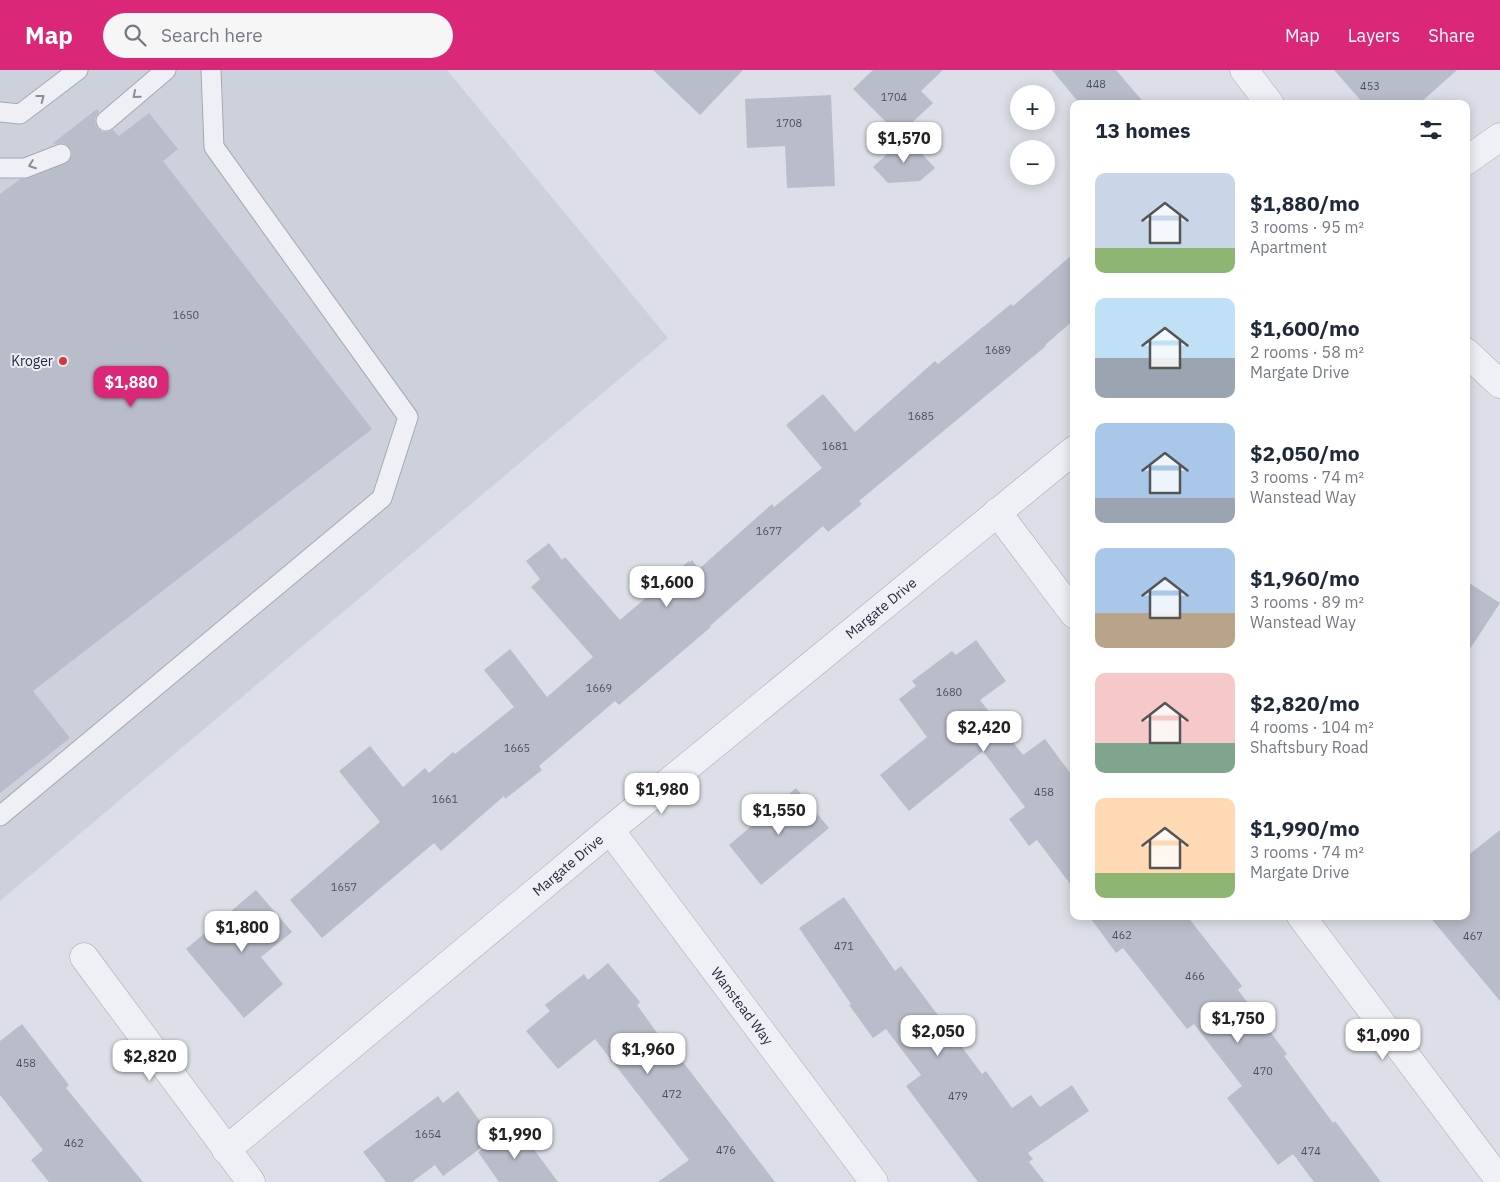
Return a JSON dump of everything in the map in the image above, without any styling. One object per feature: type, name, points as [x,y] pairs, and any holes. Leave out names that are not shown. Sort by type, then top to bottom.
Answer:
[{"type":"street","points":[[1244,70],[1267,100]]},
{"type":"street","points":[[1470,157],[1500,137]]},
{"type":"street","points":[[1470,356],[1500,384]]},
{"type":"street","name":"Margate Drive","points":[[226,1150],[610,830],[1070,453]]},
{"type":"street","points":[[997,512],[1070,609]]},
{"type":"street","name":"Wanstead Way","points":[[610,830],[874,1182]]},
{"type":"street","points":[[1304,920],[1500,1181]]},
{"type":"street","points":[[84,957],[251,1182]]},
{"type":"lane","points":[[0,112],[20,114],[78,70]]},
{"type":"lane","points":[[106,120],[166,70]]},
{"type":"lane","points":[[0,816],[382,498],[408,417],[214,147],[211,70]]},
{"type":"lane","points":[[0,168],[24,168],[62,154]]},
{"type":"shaded area","points":[[0,70],[447,70],[668,338],[0,901]]},
{"type":"building","points":[[653,70],[743,70],[700,115]]},
{"type":"building","points":[[873,70],[943,70],[921,91],[933,103],[899,135],[853,89]]},
{"type":"building","points":[[1052,70],[1116,70],[1142,100],[1077,100]]},
{"type":"building","points":[[1334,70],[1457,70],[1423,100],[1360,100]]},
{"type":"building","points":[[831,95],[835,186],[787,188],[785,146],[747,148],[745,99]]},
{"type":"building","points":[[97,109],[99,112],[95,118],[95,123],[97,128],[103,132],[113,130],[119,136],[149,113],[178,149],[163,161],[372,429],[33,691],[70,738],[0,793],[0,194],[20,179],[29,178],[69,161],[72,155],[71,149],[63,143],[53,143]]},
{"type":"building","points":[[906,137],[935,168],[920,181],[888,183],[873,167]]},
{"type":"building","points":[[1070,256],[1070,323],[1046,346],[859,501],[862,504],[828,532],[823,526],[711,627],[619,705],[615,701],[539,766],[542,770],[505,799],[504,796],[441,851],[434,843],[322,938],[290,900],[380,822],[339,771],[370,746],[403,787],[425,768],[429,773],[453,752],[455,754],[514,707],[484,670],[510,649],[547,697],[593,657],[531,587],[540,579],[526,561],[549,543],[562,560],[565,557],[620,620],[689,561],[692,560],[699,569],[772,504],[774,507],[822,468],[786,425],[823,394],[855,432],[935,361],[938,364],[1011,304],[1013,306]]},
{"type":"building","points":[[1470,584],[1500,603],[1470,649]]},
{"type":"building","points":[[976,640],[1006,681],[980,700],[1023,755],[1045,739],[1070,773],[1070,884],[1037,840],[1029,846],[1009,819],[1025,807],[983,751],[909,811],[880,775],[927,737],[899,699],[916,686],[912,681],[952,651],[956,655]]},
{"type":"building","points":[[796,788],[829,828],[761,885],[729,845]]},
{"type":"building","points":[[1500,830],[1500,1001],[1432,920],[1470,920],[1470,854]]},
{"type":"building","points":[[256,890],[292,932],[261,957],[283,984],[244,1018],[186,949]]},
{"type":"building","points":[[844,897],[895,971],[901,966],[982,1074],[986,1071],[1012,1108],[1031,1095],[1040,1107],[1072,1085],[1089,1111],[1028,1153],[1033,1159],[1029,1162],[1045,1182],[978,1182],[906,1086],[921,1075],[886,1029],[873,1038],[799,928]]},
{"type":"building","points":[[1092,920],[1190,920],[1242,986],[1238,990],[1287,1054],[1284,1056],[1333,1123],[1335,1121],[1381,1182],[1314,1182],[1293,1154],[1278,1165],[1227,1098],[1242,1086],[1194,1024],[1187,1029],[1123,948],[1116,953]]},
{"type":"building","points":[[608,963],[640,1002],[637,1005],[670,1051],[673,1049],[775,1182],[658,1182],[689,1160],[595,1039],[558,1069],[526,1031],[550,1011],[545,1005],[584,974],[588,980]]},
{"type":"building","points":[[22,1024],[69,1085],[66,1088],[143,1182],[49,1182],[31,1160],[43,1150],[0,1095],[0,1041]]},
{"type":"building","points":[[458,1091],[493,1139],[443,1176],[435,1165],[412,1182],[386,1182],[363,1152],[438,1096],[443,1103]]},
{"type":"building","points":[[516,1125],[558,1182],[499,1182],[478,1152]]},
{"type":"place","name":"Kroger","points":[[63,361]]}]
